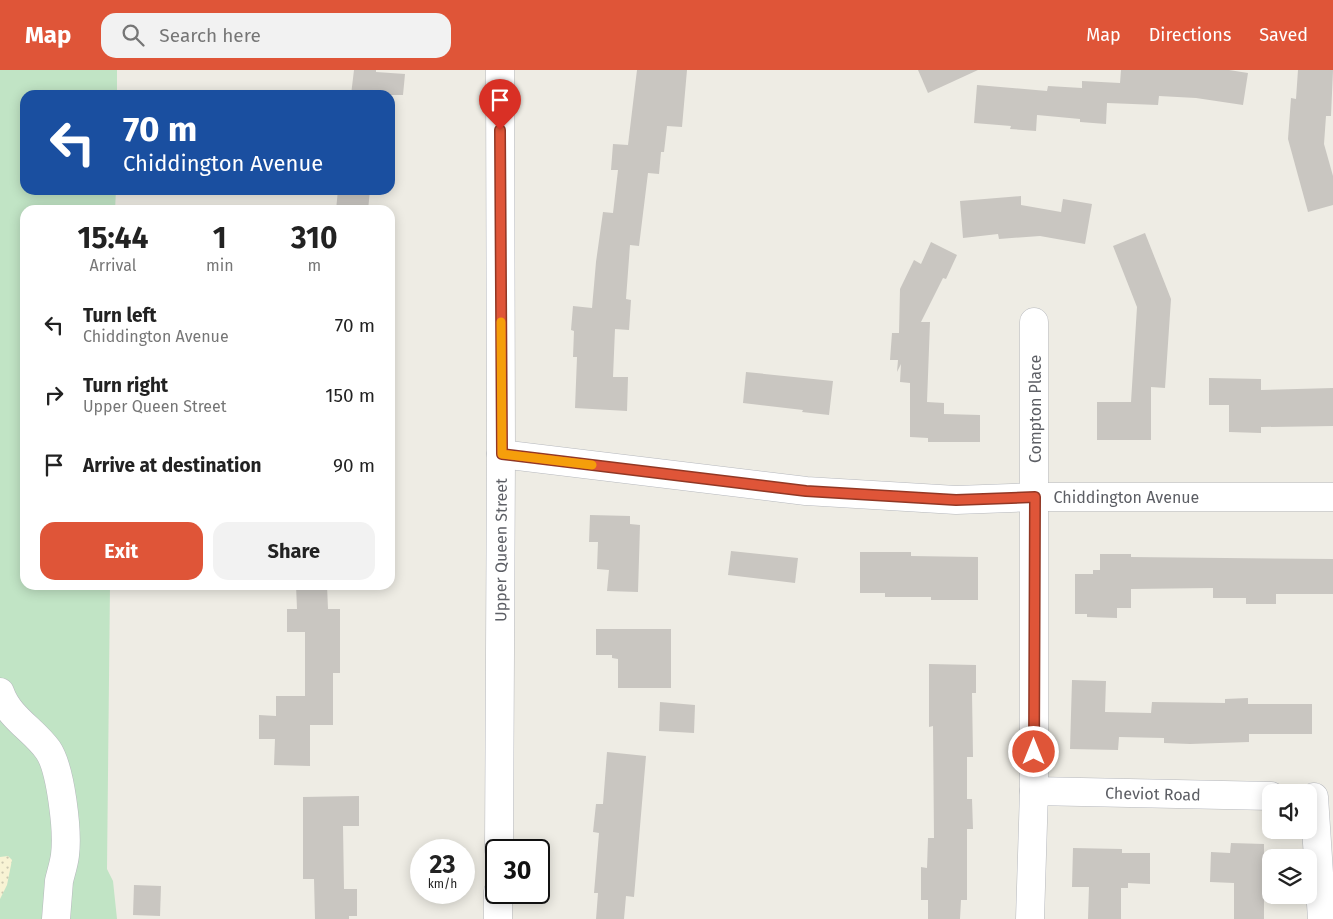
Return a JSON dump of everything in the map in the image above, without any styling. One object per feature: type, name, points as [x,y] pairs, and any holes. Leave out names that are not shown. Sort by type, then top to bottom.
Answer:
[{"type":"street","name":"Upper Queen Street","points":[[499,839],[502,454],[500,70]]},
{"type":"street","name":"Compton Place","points":[[1030,919],[1034,792],[1034,322]]},
{"type":"street","name":"Chiddington Avenue","points":[[502,454],[806,491],[956,500],[1035,497],[1333,497]]},
{"type":"street","points":[[0,692],[15,718],[48,750],[59,776],[66,842],[56,919]]},
{"type":"street","name":"Cheviot Road","points":[[1034,792],[1262,796]]},
{"type":"street","points":[[1318,797],[1322,919]]},
{"type":"street","points":[[498,904],[498,919]]},
{"type":"green space","points":[[0,70],[117,70],[117,90],[20,90],[20,195],[116,195],[115,205],[20,205],[20,590],[110,590],[107,869],[113,881],[117,919],[0,919]]},
{"type":"sand","points":[[8,856],[12,860],[7,885],[0,899],[0,857]]},
{"type":"building","points":[[354,70],[376,70],[376,72],[405,74],[403,95],[395,95],[395,90],[352,90]]},
{"type":"building","points":[[637,70],[687,70],[682,127],[667,126],[664,152],[661,152],[659,174],[648,173],[639,246],[630,245],[626,299],[631,300],[629,330],[615,329],[613,377],[628,377],[627,411],[575,408],[577,357],[573,357],[574,331],[571,330],[573,306],[592,308],[603,212],[613,213],[618,170],[611,170],[613,144],[628,145]]},
{"type":"building","points":[[918,70],[978,70],[928,93]]},
{"type":"building","points":[[1121,70],[1229,70],[1248,73],[1243,105],[1196,98],[1159,96],[1158,105],[1107,103],[1106,124],[1080,122],[1080,119],[1037,115],[1036,131],[1010,129],[1011,126],[974,123],[977,85],[1047,91],[1048,86],[1082,88],[1082,81],[1120,83]]},
{"type":"building","points":[[1298,70],[1333,70],[1331,116],[1326,116],[1324,144],[1333,176],[1333,205],[1308,212],[1288,139],[1291,98],[1296,99]]},
{"type":"building","points":[[338,195],[370,195],[368,205],[336,205]]},
{"type":"building","points":[[1021,196],[1021,205],[1061,212],[1063,199],[1092,204],[1085,244],[1040,236],[999,239],[998,234],[963,238],[960,201]]},
{"type":"building","points":[[1145,233],[1171,299],[1165,388],[1151,387],[1151,440],[1097,440],[1097,402],[1131,402],[1137,307],[1113,246]]},
{"type":"building","points":[[931,242],[957,255],[946,279],[943,278],[921,322],[930,322],[927,402],[944,403],[944,414],[980,415],[980,442],[928,442],[928,438],[910,437],[910,383],[900,382],[901,364],[897,372],[898,360],[890,360],[892,333],[899,333],[900,289],[914,260],[921,264]]},
{"type":"building","points":[[746,372],[833,381],[829,415],[743,403]]},
{"type":"building","points":[[1209,378],[1261,379],[1261,390],[1333,388],[1333,426],[1261,427],[1261,433],[1229,432],[1229,405],[1209,405]]},
{"type":"building","points":[[590,515],[630,516],[630,524],[640,525],[638,592],[607,591],[609,570],[597,569],[598,542],[589,542]]},
{"type":"building","points":[[731,551],[798,558],[795,583],[728,575]]},
{"type":"building","points":[[860,552],[911,552],[911,556],[978,557],[978,600],[931,600],[931,597],[885,597],[885,593],[860,593]]},
{"type":"building","points":[[1100,554],[1131,554],[1131,557],[1333,559],[1333,594],[1276,594],[1276,604],[1246,604],[1246,598],[1213,598],[1213,588],[1131,589],[1131,608],[1117,608],[1117,618],[1087,617],[1087,614],[1075,614],[1075,574],[1093,574],[1093,570],[1100,570]]},
{"type":"building","points":[[296,590],[327,590],[328,609],[340,609],[340,673],[333,673],[333,725],[310,725],[310,766],[274,765],[275,739],[259,739],[259,715],[276,716],[276,696],[305,696],[305,632],[287,632],[287,609],[297,609]]},
{"type":"building","points":[[596,629],[671,629],[671,688],[618,688],[618,659],[612,658],[612,655],[596,655]]},
{"type":"building","points":[[929,664],[976,665],[976,693],[972,693],[973,757],[967,757],[967,799],[972,799],[973,829],[967,829],[967,900],[961,900],[960,919],[928,919],[928,900],[921,900],[921,867],[927,868],[928,838],[934,838],[933,726],[929,727]]},
{"type":"building","points":[[1072,680],[1106,681],[1105,712],[1151,713],[1152,702],[1225,703],[1225,699],[1248,698],[1248,704],[1312,704],[1312,734],[1249,734],[1249,742],[1190,744],[1164,743],[1164,738],[1119,737],[1118,750],[1070,749]]},
{"type":"building","points":[[660,702],[695,705],[694,733],[659,731]]},
{"type":"building","points":[[607,752],[646,756],[634,897],[626,896],[624,919],[596,919],[598,893],[594,893],[599,833],[593,832],[596,804],[603,804]]},
{"type":"building","points":[[359,796],[359,826],[343,826],[344,889],[357,889],[357,916],[349,916],[349,919],[315,919],[314,879],[303,879],[303,797]]},
{"type":"building","points":[[1231,843],[1264,844],[1264,849],[1262,849],[1262,904],[1264,904],[1264,919],[1234,919],[1234,883],[1210,882],[1211,852],[1230,853]]},
{"type":"building","points":[[1073,848],[1122,849],[1122,853],[1150,853],[1150,884],[1128,883],[1128,888],[1121,888],[1121,919],[1088,919],[1089,887],[1072,887]]},
{"type":"building","points":[[134,885],[161,886],[160,916],[133,915]]},
{"type":"slow traffic","points":[[501,322],[502,454],[592,465]]},
{"type":"route","points":[[500,130],[502,454],[806,491],[956,500],[1035,497],[1034,752]]}]
